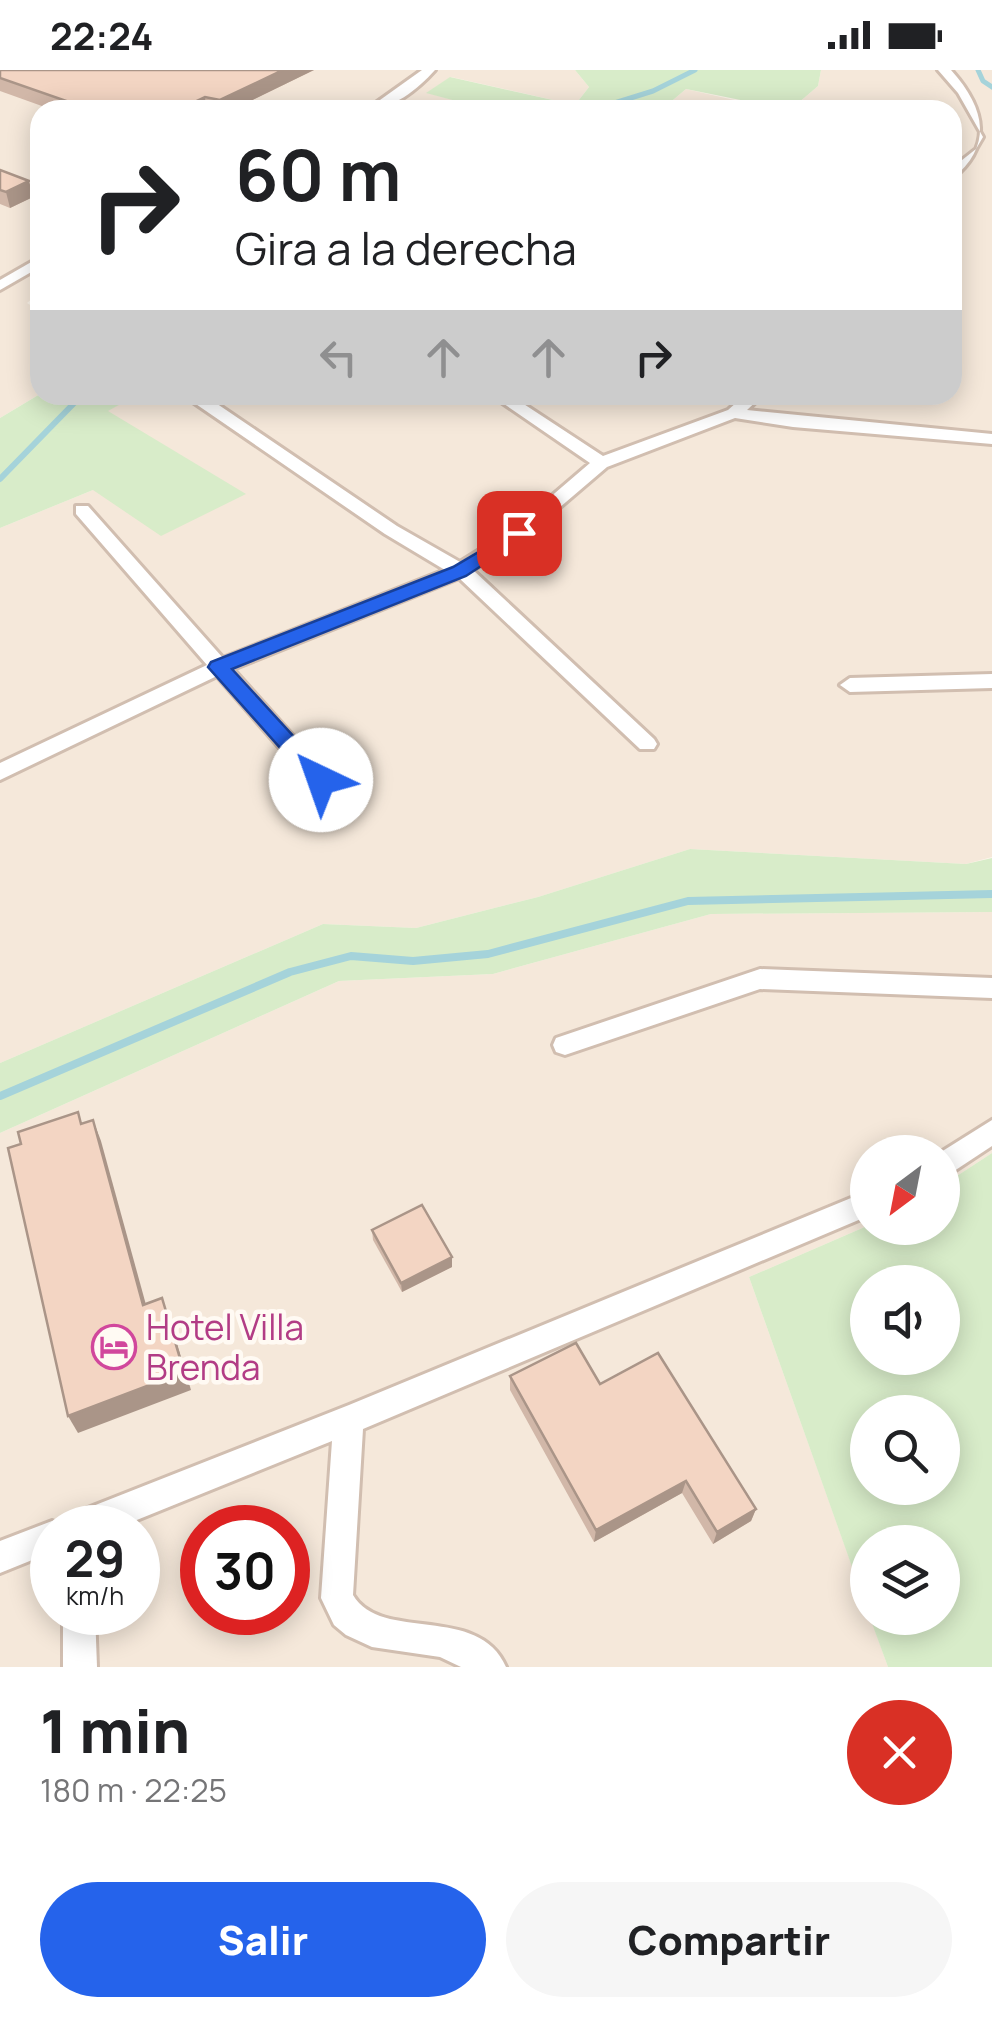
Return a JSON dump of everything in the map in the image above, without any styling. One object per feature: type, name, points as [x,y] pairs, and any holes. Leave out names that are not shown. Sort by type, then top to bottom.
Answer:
[{"type":"street","points":[[389,100],[429,70]]},
{"type":"street","points":[[944,70],[963,91],[989,137],[981,151],[962,166]]},
{"type":"street","points":[[0,265],[22,271]]},
{"type":"street","points":[[0,286],[30,267]]},
{"type":"street","points":[[209,405],[391,530],[476,580],[647,744]]},
{"type":"street","points":[[514,405],[601,463]]},
{"type":"street","points":[[0,772],[218,667],[460,572],[519,533],[601,463],[734,413],[743,405]]},
{"type":"street","points":[[734,413],[793,422],[992,439]]},
{"type":"street","points":[[82,510],[321,780]]},
{"type":"street","points":[[850,685],[992,681]]},
{"type":"street","points":[[565,1045],[760,980],[813,978],[992,988]]},
{"type":"street","points":[[960,1154],[992,1130]]},
{"type":"street","points":[[134,1505],[349,1420],[850,1211]]},
{"type":"street","points":[[349,1420],[338,1598],[344,1614],[362,1629],[456,1646],[490,1667]]},
{"type":"street","points":[[0,1557],[30,1545]]},
{"type":"street","points":[[79,1635],[80,1667]]},
{"type":"shaded area","points":[[0,70],[575,70],[589,87],[579,100],[553,100],[451,77],[428,93],[454,100],[30,100],[30,400],[0,418]]},
{"type":"shaded area","points":[[821,70],[992,70],[992,857],[966,864],[690,849],[538,897],[416,928],[323,924],[0,1063],[0,528],[93,490],[107,411],[118,405],[962,405],[962,100],[802,100],[818,86]]},
{"type":"shaded area","points":[[686,89],[734,100],[673,100]]},
{"type":"shaded area","points":[[992,912],[992,1153],[960,1174],[960,1135],[850,1135],[850,1233],[749,1277],[850,1560],[850,1635],[877,1635],[888,1667],[0,1667],[0,1133],[339,981],[493,974],[711,914]]},
{"type":"green space","points":[[575,70],[821,70],[818,86],[802,100],[740,100],[686,89],[673,100],[579,100],[589,87]]},
{"type":"green space","points":[[450,77],[553,100],[452,100],[426,93]]},
{"type":"green space","points":[[30,400],[30,405],[119,405],[108,411],[246,494],[161,536],[93,490],[0,528],[0,418]]},
{"type":"green space","points":[[690,849],[966,864],[992,858],[992,912],[711,914],[493,974],[339,981],[0,1133],[0,1063],[323,924],[416,928],[538,897]]},
{"type":"green space","points":[[992,1153],[992,1667],[888,1667],[876,1635],[960,1635],[960,1525],[850,1525],[850,1561],[749,1277],[850,1233],[850,1245],[960,1245],[960,1174]]},
{"type":"building","points":[[0,70],[283,70],[220,100],[63,100],[0,78]]},
{"type":"building","points":[[0,170],[29,181],[6,192],[0,190]]},
{"type":"building","points":[[78,1112],[81,1124],[93,1120],[143,1305],[162,1298],[184,1372],[68,1416],[8,1148],[21,1144],[18,1132]]},
{"type":"building","points":[[422,1205],[452,1257],[401,1283],[372,1230]]},
{"type":"building","points":[[576,1343],[600,1384],[658,1353],[756,1509],[717,1532],[686,1481],[596,1530],[510,1376]]},
{"type":"waterway","points":[[624,100],[695,70]]},
{"type":"waterway","points":[[978,70],[983,81],[992,87]]},
{"type":"waterway","points":[[0,479],[72,405]]},
{"type":"waterway","points":[[0,1096],[290,972],[351,956],[413,961],[488,954],[688,901],[992,894]]},
{"type":"place","name":"Hotel Villa Brenda","points":[[114,1347]]},
{"type":"route","points":[[321,780],[218,667],[460,572],[519,533]]}]
